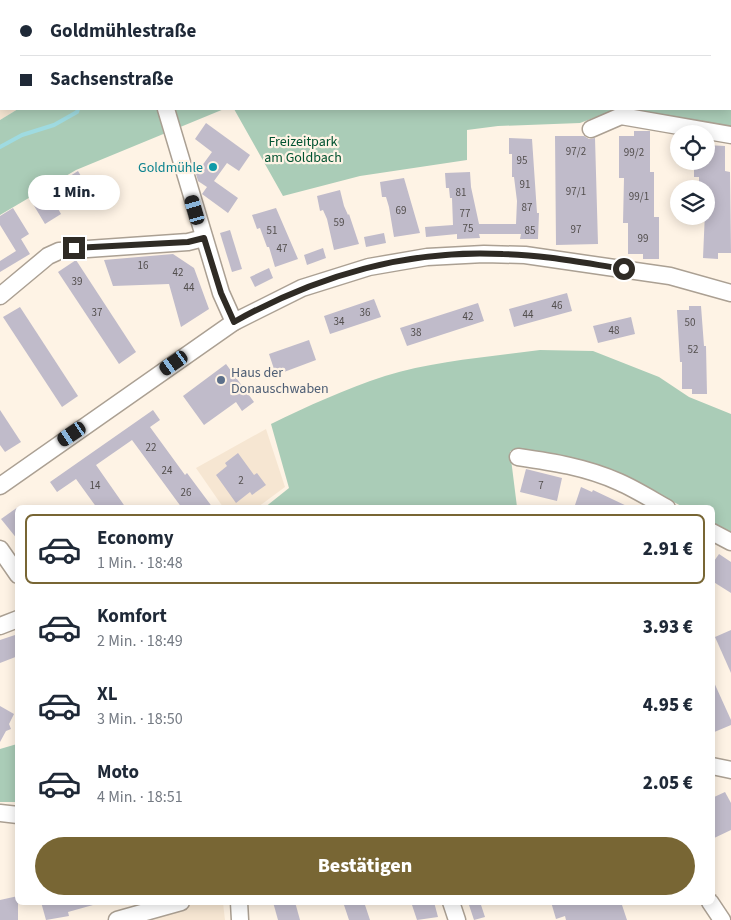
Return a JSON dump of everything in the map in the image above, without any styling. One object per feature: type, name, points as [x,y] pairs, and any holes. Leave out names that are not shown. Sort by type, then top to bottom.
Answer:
[{"type":"street","points":[[166,110],[221,293],[234,322]]},
{"type":"street","points":[[591,129],[621,116],[731,135]]},
{"type":"street","points":[[0,296],[48,256],[59,251],[188,242],[204,238]]},
{"type":"street","points":[[0,486],[234,322],[302,288],[369,267],[427,257],[501,254],[569,260],[670,276],[731,293]]},
{"type":"street","points":[[518,457],[562,463],[588,470],[619,482],[661,505]]},
{"type":"street","points":[[715,534],[731,542]]},
{"type":"street","points":[[0,549],[15,571]]},
{"type":"street","points":[[0,626],[15,620]]},
{"type":"street","points":[[715,767],[731,770]]},
{"type":"street","points":[[0,813],[15,815]]},
{"type":"street","points":[[117,920],[170,905]]},
{"type":"street","points":[[239,905],[240,920]]},
{"type":"street","points":[[452,905],[457,920]]},
{"type":"street","points":[[712,905],[722,920]]},
{"type":"shaded area","points":[[0,110],[16,110],[0,120]]},
{"type":"shaded area","points":[[266,429],[285,487],[261,505],[222,505],[196,468]]},
{"type":"shaded area","points":[[189,905],[223,905],[225,920],[138,920]]},
{"type":"green space","points":[[16,110],[222,110],[76,170],[0,215],[0,120]]},
{"type":"green space","name":"Freizeitpark am Goldbach","points":[[235,110],[614,110],[580,123],[498,126],[467,130],[467,160],[360,176],[283,196]]},
{"type":"green space","points":[[623,110],[731,110],[731,128]]},
{"type":"green space","points":[[540,350],[593,351],[659,377],[689,397],[731,414],[731,534],[715,525],[715,505],[679,505],[622,474],[576,461],[510,451],[517,505],[268,505],[289,488],[271,424],[313,404],[370,381],[404,371],[462,360]]},
{"type":"green space","points":[[15,745],[15,802],[0,802],[0,749]]},
{"type":"building","name":"Goldmühle","points":[[206,123],[250,155],[239,171],[227,163],[214,181],[238,198],[228,213],[202,194],[207,187],[198,181],[196,174],[212,152],[195,139]]},
{"type":"building","points":[[634,131],[650,131],[650,172],[654,172],[654,217],[659,217],[659,259],[643,259],[643,254],[628,254],[628,223],[623,223],[624,178],[619,178],[619,136],[634,136]]},
{"type":"building","points":[[555,136],[595,138],[598,244],[556,245]]},
{"type":"building","points":[[509,138],[532,139],[537,213],[539,213],[538,239],[520,239],[521,234],[479,234],[480,238],[457,239],[457,234],[426,237],[425,227],[453,225],[452,198],[450,198],[449,188],[446,188],[445,173],[470,172],[471,187],[479,224],[516,224],[517,201],[514,177],[512,177],[512,154],[509,154]]},
{"type":"building","points":[[715,145],[725,146],[725,171],[730,172],[731,253],[718,253],[718,259],[703,258],[704,225],[715,225],[715,180],[699,180],[699,177],[694,177],[694,170],[715,170]]},
{"type":"building","points":[[78,171],[92,195],[76,204],[62,181]]},
{"type":"building","points":[[404,178],[420,233],[394,237],[389,207],[386,197],[382,197],[380,182]]},
{"type":"building","points":[[47,189],[61,214],[45,224],[30,199]]},
{"type":"building","points":[[340,190],[344,206],[349,214],[359,244],[334,250],[327,219],[323,210],[320,211],[317,196]]},
{"type":"building","points":[[13,208],[29,234],[21,239],[30,254],[0,272],[0,261],[16,251],[0,225],[0,216]]},
{"type":"building","points":[[276,208],[298,259],[275,267],[269,247],[267,247],[260,228],[257,229],[252,215]]},
{"type":"building","points":[[230,230],[242,269],[232,272],[220,233]]},
{"type":"building","points":[[384,233],[386,243],[366,247],[364,237]]},
{"type":"building","points":[[323,248],[326,258],[307,265],[304,255]]},
{"type":"building","points":[[173,254],[194,268],[209,309],[181,327],[169,284],[113,286],[104,260]]},
{"type":"building","points":[[76,260],[136,352],[119,364],[58,272]]},
{"type":"building","points":[[269,268],[273,278],[255,287],[250,277]]},
{"type":"building","points":[[567,293],[572,311],[514,327],[509,309]]},
{"type":"building","points":[[374,299],[381,317],[330,334],[324,316]]},
{"type":"building","points":[[478,303],[484,321],[407,346],[400,328]]},
{"type":"building","points":[[689,306],[701,306],[704,346],[706,346],[707,394],[692,394],[692,389],[682,389],[682,362],[680,362],[677,310],[689,310]]},
{"type":"building","points":[[20,307],[78,396],[62,407],[3,317]]},
{"type":"building","points":[[631,317],[635,334],[598,343],[593,326]]},
{"type":"building","points":[[309,340],[316,360],[276,375],[269,354]]},
{"type":"building","name":"Haus der Donauschwaben","points":[[226,364],[254,402],[242,411],[236,402],[204,425],[183,396]]},
{"type":"building","points":[[0,410],[21,442],[5,452],[0,445]]},
{"type":"building","points":[[153,410],[160,420],[150,427],[185,475],[187,473],[211,505],[180,505],[132,440],[96,465],[124,505],[95,505],[76,479],[57,492],[50,482]]},
{"type":"building","points":[[238,453],[254,475],[257,473],[266,485],[252,495],[250,492],[236,503],[216,475],[227,466],[225,463]]},
{"type":"building","points":[[526,469],[562,478],[557,501],[520,492]]},
{"type":"building","points":[[581,487],[592,492],[593,490],[625,505],[575,505]]},
{"type":"building","points":[[15,509],[15,536],[1,519]]},
{"type":"building","points":[[719,554],[731,562],[731,593],[715,583],[715,560]]},
{"type":"building","points":[[731,630],[731,673],[715,637]]},
{"type":"building","points":[[15,635],[15,657],[0,663],[0,640]]},
{"type":"building","points":[[715,685],[731,720],[731,725],[715,732]]},
{"type":"building","points":[[0,706],[14,714],[9,724],[11,729],[6,731],[0,742]]},
{"type":"building","points":[[725,792],[731,803],[731,830],[715,838],[715,797]]},
{"type":"building","points":[[15,897],[15,905],[18,905],[18,920],[0,920],[0,900]]},
{"type":"building","points":[[42,905],[93,905],[68,912],[69,916],[46,920]]},
{"type":"building","points":[[274,905],[296,905],[300,920],[278,920]]},
{"type":"building","points":[[344,905],[365,905],[370,920],[349,920]]},
{"type":"building","points":[[412,905],[435,905],[438,917],[417,920]]},
{"type":"building","points":[[469,905],[481,905],[485,917],[474,920]]},
{"type":"building","points":[[552,905],[622,905],[627,920],[566,920],[565,916],[556,919]]},
{"type":"waterway","points":[[0,147],[22,135],[54,125],[78,110]]},
{"type":"place","name":"Goldmühle","points":[[213,167]]},
{"type":"place","name":"Haus der Donauschwaben","points":[[221,380]]},
{"type":"route","points":[[74,248],[188,242],[204,238],[221,293],[234,322],[273,301],[312,284],[369,267],[401,260],[466,254],[501,254],[569,260],[624,269]]}]
